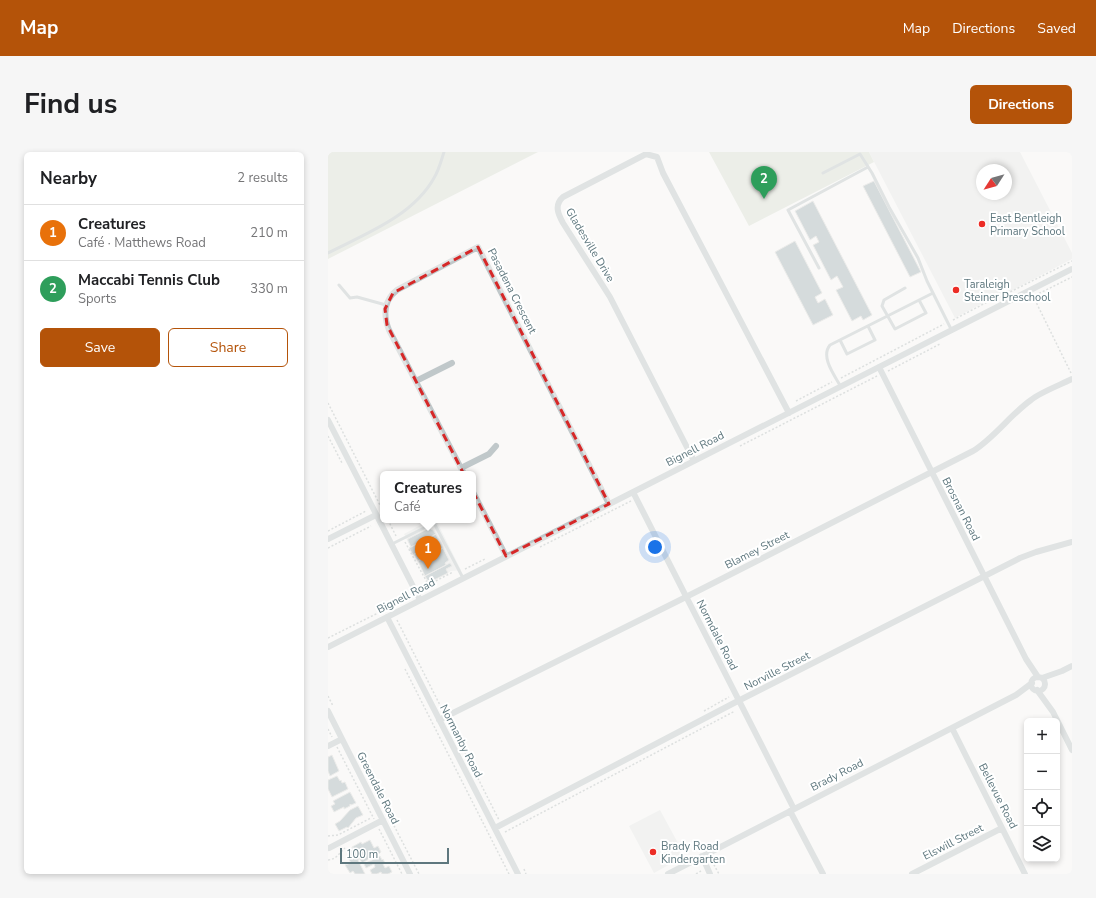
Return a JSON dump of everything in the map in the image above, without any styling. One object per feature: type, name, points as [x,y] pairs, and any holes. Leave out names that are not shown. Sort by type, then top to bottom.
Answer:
[{"type":"street","name":"Gladesville Drive","points":[[694,461],[612,302],[560,218],[557,209],[559,200],[563,197],[646,154],[657,158],[663,173],[789,413]]},
{"type":"street","name":"Pasadena Crescent","points":[[386,305],[393,293],[401,287],[478,247],[610,504]]},
{"type":"street","name":"Bignell Road","points":[[328,647],[1072,269]]},
{"type":"street","points":[[386,305],[385,314],[387,325],[462,471],[489,454],[496,446]]},
{"type":"street","points":[[416,381],[452,363]]},
{"type":"street","name":"Brosnan Road","points":[[878,367],[1026,659],[1042,681],[1053,712],[1072,750]]},
{"type":"street","name":"Blamey Street","points":[[439,720],[932,473],[977,448],[1032,399],[1072,379]]},
{"type":"street","points":[[328,420],[330,429],[380,522]]},
{"type":"street","name":"Normdale Road","points":[[633,492],[739,701],[823,874]]},
{"type":"street","points":[[476,498],[506,556]]},
{"type":"street","points":[[328,539],[376,515]]},
{"type":"street","points":[[380,523],[420,600]]},
{"type":"street","name":"Norville Street","points":[[495,828],[739,701],[1028,554],[1072,542]]},
{"type":"street","name":"Normanby Road","points":[[387,617],[518,874]]},
{"type":"street","name":"Brosnan Road","points":[[1026,659],[1032,682]]},
{"type":"street","points":[[1042,681],[1041,689],[1036,690],[1032,682],[1035,678],[1042,681],[1072,666]]},
{"type":"street","name":"Brady Road","points":[[668,874],[1016,695],[1032,682]]},
{"type":"street","name":"Brosnan Road","points":[[1036,690],[1053,712]]},
{"type":"street","name":"Brady Road","points":[[1016,695],[1036,690]]},
{"type":"street","name":"Greendale Road","points":[[328,711],[410,874]]},
{"type":"street","name":"Bellevue Road","points":[[952,728],[1025,874]]},
{"type":"street","points":[[328,746],[342,739]]},
{"type":"street","points":[[329,848],[383,820]]},
{"type":"street","name":"Elswill Street","points":[[912,874],[1002,828]]},
{"type":"street","points":[[702,856],[710,874]]},
{"type":"lane","points":[[328,253],[390,221],[404,212],[424,193],[434,178],[440,166],[444,152]]},
{"type":"lane","points":[[823,174],[860,154],[918,258],[952,331]]},
{"type":"lane","points":[[819,268],[788,210],[868,167]]},
{"type":"lane","points":[[339,285],[350,298],[357,298],[386,305]]},
{"type":"lane","points":[[905,288],[884,300],[882,306],[894,329],[926,313],[919,300]]},
{"type":"lane","points":[[841,387],[827,360],[826,354],[830,345],[933,293]]},
{"type":"lane","points":[[840,340],[848,354],[875,340],[868,326]]},
{"type":"lane","points":[[392,544],[434,523],[463,578]]},
{"type":"path","points":[[785,406],[947,322],[1072,261]]},
{"type":"path","points":[[1070,371],[1033,297],[1072,277]]},
{"type":"path","points":[[328,403],[380,505]]},
{"type":"path","points":[[328,531],[366,511]]},
{"type":"path","points":[[389,523],[397,539],[406,542],[428,584]]},
{"type":"path","points":[[328,548],[373,525]]},
{"type":"path","points":[[328,638],[417,593],[428,584],[485,559]]},
{"type":"path","points":[[397,620],[505,832],[735,711]]},
{"type":"path","points":[[405,669],[509,874]]},
{"type":"path","points":[[328,696],[335,709]]},
{"type":"path","points":[[328,729],[402,874]]},
{"type":"path","points":[[370,778],[419,874]]},
{"type":"path","points":[[328,836],[338,835],[373,817]]},
{"type":"path","points":[[328,860],[334,859],[338,856],[345,847]]},
{"type":"path","points":[[712,860],[719,874]]},
{"type":"path","points":[[523,867],[526,874]]},
{"type":"highlighted area","points":[[478,247],[609,504],[506,556],[387,325],[385,309],[393,293]]},
{"type":"shaded area","points":[[328,152],[538,152],[328,259]]},
{"type":"shaded area","points":[[709,152],[869,152],[874,162],[749,226]]},
{"type":"shaded area","name":"East Bentleigh Primary School","points":[[869,152],[1020,152],[1072,253],[1072,259],[1003,295],[994,297],[955,318]]},
{"type":"shaded area","points":[[424,523],[438,523],[461,570],[451,571],[430,582],[428,581],[404,534]]},
{"type":"shaded area","name":"Brady Road Kindergarten","points":[[660,810],[685,856],[654,873],[629,826]]},
{"type":"building","points":[[874,181],[921,272],[910,277],[863,186]]},
{"type":"building","points":[[813,201],[872,315],[863,320],[861,316],[852,321],[836,290],[843,287],[837,276],[831,280],[813,245],[819,242],[816,236],[810,240],[795,211]]},
{"type":"building","points":[[795,241],[822,293],[815,297],[818,303],[825,299],[833,315],[813,325],[775,252]]},
{"type":"building","points":[[429,528],[436,534],[411,547],[408,539]]},
{"type":"building","points":[[436,534],[439,541],[413,555],[409,548]]},
{"type":"building","points":[[439,541],[443,548],[418,561],[414,554]]},
{"type":"building","points":[[443,548],[449,560],[445,563],[446,565],[425,576],[418,561]]},
{"type":"building","points":[[450,563],[452,566],[446,569],[448,573],[430,582],[428,581],[425,576]]},
{"type":"building","points":[[332,755],[339,771],[330,776],[328,771],[328,757]]},
{"type":"building","points":[[337,776],[342,783],[345,782],[348,789],[332,797],[328,789],[328,780]]},
{"type":"building","points":[[350,792],[356,803],[350,804],[350,806],[344,809],[344,807],[334,812],[331,806],[335,804],[333,801]]},
{"type":"building","points":[[358,806],[363,815],[356,818],[348,828],[347,827],[339,831],[335,824],[340,821],[350,810]]},
{"type":"building","points":[[370,840],[374,848],[378,846],[381,852],[379,854],[377,852],[375,853],[376,855],[362,863],[358,856],[361,854],[360,851],[356,853],[352,847],[361,842],[362,844]]},
{"type":"building","points":[[353,847],[365,874],[355,874],[353,871],[350,873],[345,865],[351,863],[348,858],[350,856],[347,850]]},
{"type":"building","points":[[380,856],[385,863],[383,864],[385,868],[389,866],[392,872],[388,874],[382,874],[381,872],[372,874],[370,870],[375,867],[374,864],[366,868],[364,864]]},
{"type":"place","name":"Maccabi Tennis Club","points":[[764,199]]},
{"type":"place","name":"East Bentleigh Primary School","points":[[982,224]]},
{"type":"place","name":"Taraleigh Steiner Preschool","points":[[956,290]]},
{"type":"place","name":"Creatures","points":[[428,569]]},
{"type":"place","name":"Brady Road Kindergarten","points":[[653,852]]}]
